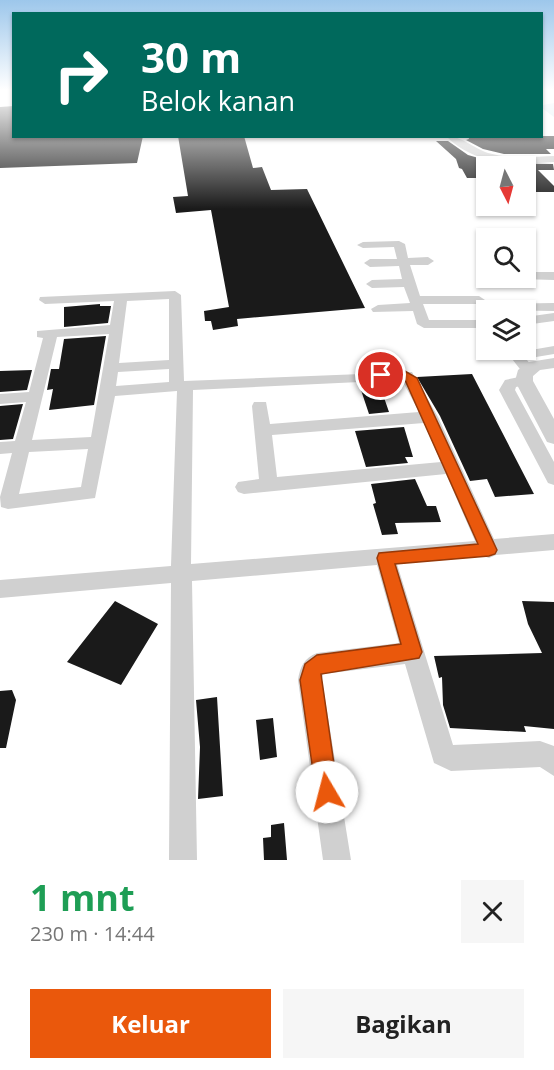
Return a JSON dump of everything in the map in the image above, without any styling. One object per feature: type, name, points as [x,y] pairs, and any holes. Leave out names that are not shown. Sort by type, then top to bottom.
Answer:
[{"type":"street","points":[[452,138],[466,150],[483,156],[511,160],[554,159]]},
{"type":"street","points":[[363,245],[399,244],[409,283],[424,324],[476,324]]},
{"type":"street","points":[[370,263],[428,261]]},
{"type":"street","points":[[536,276],[554,276]]},
{"type":"street","points":[[372,284],[409,283]]},
{"type":"street","points":[[45,300],[175,295],[177,364],[181,386],[183,860]]},
{"type":"street","points":[[115,329],[46,334],[35,396],[4,502],[89,493],[108,392],[121,296]]},
{"type":"street","points":[[378,309],[476,300]]},
{"type":"street","points":[[536,307],[554,307]]},
{"type":"street","points":[[536,319],[554,317]]},
{"type":"street","points":[[536,353],[554,350]]},
{"type":"street","points":[[517,360],[554,437]]},
{"type":"street","points":[[554,363],[510,383],[507,390],[554,478]]},
{"type":"street","points":[[111,369],[177,364]]},
{"type":"street","points":[[108,392],[403,374],[411,378],[489,550]]},
{"type":"street","points":[[0,399],[35,396]]},
{"type":"street","points":[[260,406],[269,485]]},
{"type":"street","points":[[263,430],[430,417]]},
{"type":"street","points":[[0,448],[98,442]]},
{"type":"street","points":[[244,487],[451,467]]},
{"type":"street","points":[[0,589],[489,550],[553,541]]},
{"type":"street","points":[[385,558],[444,754],[451,758],[540,754],[548,756],[554,763]]},
{"type":"street","points":[[337,860],[310,680],[311,671],[317,664],[413,652]]},
{"type":"building","points":[[0,129],[12,129],[12,138],[143,138],[137,163],[0,168]]},
{"type":"building","points":[[554,136],[554,149],[546,149],[551,154],[504,154],[483,149],[466,140]]},
{"type":"building","points":[[178,138],[245,138],[253,168],[262,167],[271,190],[307,189],[365,308],[237,319],[238,326],[213,330],[211,321],[205,321],[204,311],[229,307],[211,210],[176,213],[173,197],[188,196]]},
{"type":"building","points":[[436,141],[448,141],[468,155],[476,157],[476,178],[467,178],[459,168],[456,159]]},
{"type":"building","points":[[536,164],[553,164],[554,170],[538,170],[554,186],[554,192],[536,192]]},
{"type":"building","points":[[100,304],[100,306],[111,306],[108,323],[64,327],[64,307]]},
{"type":"building","points":[[106,336],[94,405],[49,410],[53,389],[47,390],[51,369],[59,369],[64,339]]},
{"type":"building","points":[[32,370],[27,390],[0,392],[0,371]]},
{"type":"building","points":[[472,374],[534,494],[495,497],[487,479],[470,481],[440,416],[417,377]]},
{"type":"building","points":[[379,383],[389,412],[369,414],[359,384]]},
{"type":"building","points":[[23,404],[13,439],[0,440],[0,406]]},
{"type":"building","points":[[404,427],[413,457],[405,457],[408,463],[366,467],[355,431]]},
{"type":"building","points":[[415,479],[427,506],[436,506],[441,522],[395,523],[398,534],[382,535],[373,504],[376,503],[371,484]]},
{"type":"building","points":[[115,601],[158,624],[121,685],[67,662]]},
{"type":"building","points":[[522,601],[554,602],[554,729],[524,726],[526,732],[450,728],[443,705],[442,677],[439,678],[434,656],[542,653],[528,624]]},
{"type":"building","points":[[12,690],[16,700],[6,748],[0,748],[0,691]]},
{"type":"building","points":[[217,697],[223,796],[198,799],[200,747],[196,700]]},
{"type":"building","points":[[273,718],[277,757],[260,760],[256,720]]},
{"type":"building","points":[[284,823],[287,860],[264,860],[263,838],[271,837],[271,825]]},
{"type":"route","points":[[327,792],[310,680],[311,671],[317,664],[413,652],[385,558],[489,550],[411,378],[403,374],[381,375]]}]
